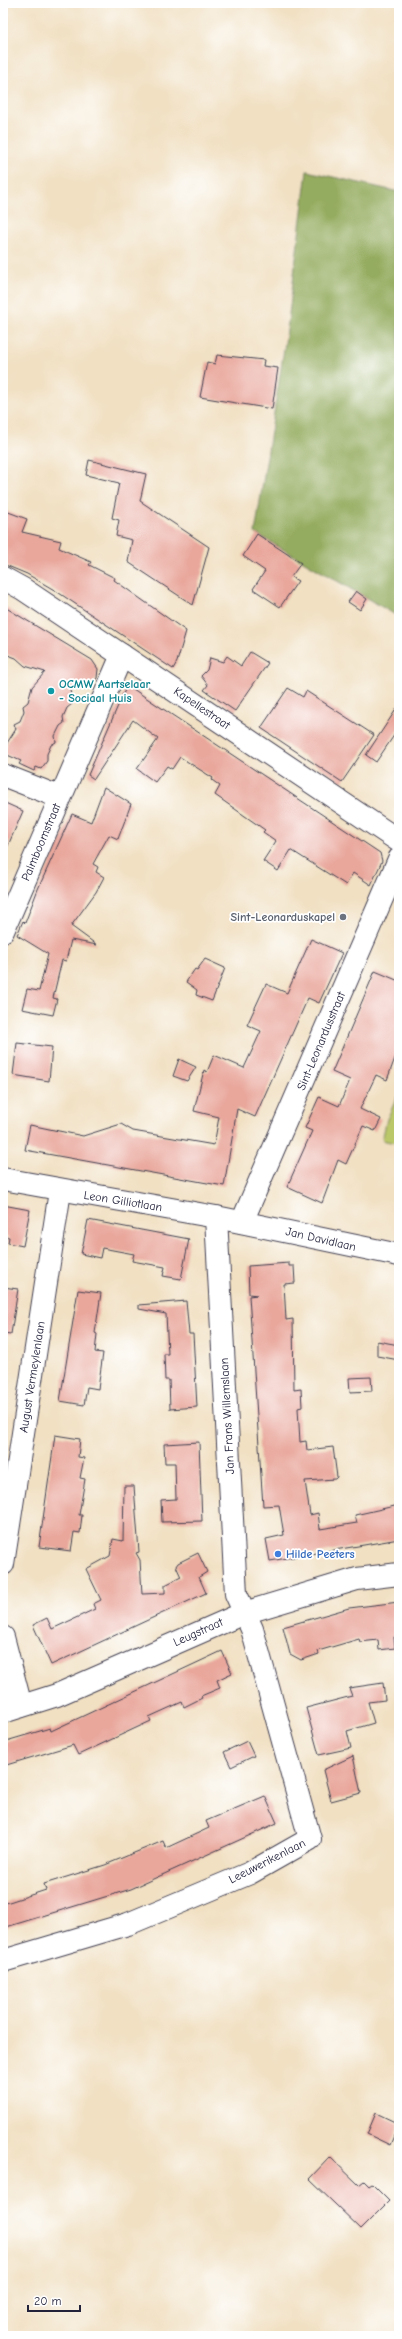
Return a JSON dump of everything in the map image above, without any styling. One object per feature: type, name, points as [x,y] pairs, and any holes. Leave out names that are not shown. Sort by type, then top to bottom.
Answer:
[{"type":"street","name":"Kapellestraat","points":[[3,578],[23,589],[399,841]]},
{"type":"street","name":"Palmboomstraat","points":[[3,931],[59,797],[122,655]]},
{"type":"street","name":"Palmboomstraat","points":[[3,775],[59,797]]},
{"type":"street","name":"Sint-Leonardusstraat","points":[[242,1222],[399,859]]},
{"type":"street","name":"Leon Gilliotlaan","points":[[3,1179],[60,1191],[242,1222]]},
{"type":"street","name":"August Vermeylenlaan","points":[[3,1564],[60,1191]]},
{"type":"street","name":"Jan Frans Willemslaan","points":[[216,1217],[236,1594],[244,1613]]},
{"type":"street","name":"Jan Davidlaan","points":[[242,1222],[399,1255]]},
{"type":"street","name":"Leugstraat","points":[[12,1709],[57,1695],[222,1621],[244,1613],[357,1579],[399,1574]]},
{"type":"street","name":"Leeuwerikenlaan","points":[[3,1961],[128,1924],[250,1873],[310,1839],[252,1630],[244,1613]]},
{"type":"street","points":[[3,1638],[12,1709]]},
{"type":"green space","points":[[307,171],[399,192],[399,617],[255,533],[287,330]]},
{"type":"green space","points":[[399,1093],[399,1144],[382,1140],[387,1119]]},
{"type":"building","points":[[217,355],[264,360],[263,366],[278,368],[272,409],[200,397],[207,362],[215,364]]},
{"type":"building","points":[[89,460],[146,474],[140,501],[209,547],[193,605],[128,562],[132,540],[116,536],[119,520],[112,518],[119,483],[86,475]]},
{"type":"building","points":[[3,510],[27,519],[22,532],[61,541],[59,548],[91,562],[89,565],[115,578],[114,580],[186,631],[177,662],[173,669],[56,591],[27,574],[3,564]]},
{"type":"building","points":[[257,534],[301,563],[291,577],[298,581],[280,607],[253,589],[265,571],[243,556]]},
{"type":"building","points":[[356,591],[367,599],[360,610],[348,602]]},
{"type":"building","name":"OCMW Aartselaar - Sociaal Huis","points":[[3,606],[92,660],[98,669],[97,678],[91,685],[70,689],[72,704],[67,708],[63,717],[64,723],[60,726],[55,736],[56,742],[51,745],[47,754],[47,761],[41,769],[36,767],[34,771],[19,764],[21,761],[5,754],[7,743],[16,729],[14,724],[20,721],[24,711],[23,706],[28,702],[32,687],[45,672],[25,666],[3,650]]},
{"type":"building","points":[[250,652],[268,663],[235,711],[204,690],[208,685],[201,676],[207,670],[210,658],[223,662],[227,656],[241,666]]},
{"type":"building","points":[[127,685],[380,853],[382,861],[371,885],[353,873],[346,885],[291,850],[278,871],[263,861],[276,841],[263,832],[265,830],[215,795],[220,786],[212,780],[213,778],[180,757],[172,769],[167,766],[155,782],[137,769],[158,739],[133,720],[94,779],[88,775]]},
{"type":"building","points":[[288,688],[303,697],[306,691],[374,735],[342,782],[261,728]]},
{"type":"building","points":[[399,705],[399,728],[376,762],[366,755]]},
{"type":"building","points":[[104,787],[131,804],[118,839],[109,835],[93,864],[98,867],[96,872],[104,877],[96,892],[71,926],[97,945],[71,940],[66,961],[62,960],[53,998],[57,999],[53,1015],[22,1009],[27,989],[39,991],[48,954],[17,935],[23,921],[25,923],[38,889],[72,814],[91,822]]},
{"type":"building","points":[[3,802],[23,811],[3,857]]},
{"type":"building","points":[[311,939],[342,953],[319,1003],[308,998],[255,1117],[237,1109],[224,1186],[25,1150],[30,1125],[83,1136],[121,1124],[133,1131],[214,1145],[219,1117],[194,1111],[204,1070],[207,1072],[214,1055],[244,1068],[261,1031],[247,1025],[266,984],[287,993]]},
{"type":"building","points":[[205,959],[225,968],[212,1001],[196,995],[197,990],[186,982],[195,969],[197,970]]},
{"type":"building","points":[[375,971],[399,981],[399,1060],[395,1058],[387,1080],[376,1075],[360,1109],[381,1119],[375,1131],[363,1126],[346,1164],[338,1160],[322,1203],[287,1187],[312,1131],[305,1128],[319,1097],[339,1106],[350,1080],[332,1072]]},
{"type":"building","points":[[17,1043],[52,1047],[49,1081],[13,1075]]},
{"type":"building","points":[[179,1059],[196,1067],[187,1081],[173,1076]]},
{"type":"building","points":[[3,1205],[30,1210],[23,1246],[8,1243],[9,1237],[3,1236]]},
{"type":"building","points":[[88,1220],[189,1239],[181,1279],[163,1276],[165,1267],[132,1261],[134,1254],[102,1248],[100,1258],[81,1254]]},
{"type":"building","points":[[289,1263],[289,1266],[294,1266],[295,1283],[284,1284],[286,1320],[293,1319],[294,1390],[301,1389],[302,1407],[298,1408],[300,1442],[306,1441],[307,1450],[333,1447],[337,1477],[335,1479],[305,1481],[310,1515],[318,1513],[320,1529],[357,1523],[355,1515],[399,1505],[399,1539],[270,1561],[266,1539],[284,1535],[279,1505],[263,1506],[249,1296],[257,1295],[249,1294],[248,1266]]},
{"type":"building","points":[[3,1287],[18,1289],[11,1334],[3,1333]]},
{"type":"building","points":[[78,1290],[101,1293],[95,1333],[97,1334],[95,1352],[103,1353],[98,1389],[87,1387],[84,1405],[60,1401]]},
{"type":"building","points":[[186,1301],[189,1334],[193,1334],[197,1407],[170,1409],[169,1380],[165,1380],[164,1354],[168,1354],[166,1314],[139,1309],[139,1305]]},
{"type":"building","points":[[377,1341],[399,1345],[399,1360],[377,1356]]},
{"type":"building","points":[[371,1377],[372,1391],[350,1392],[349,1378]]},
{"type":"building","points":[[55,1435],[80,1439],[78,1457],[84,1458],[80,1478],[85,1479],[79,1515],[82,1515],[80,1533],[74,1532],[71,1551],[39,1547]]},
{"type":"building","points":[[199,1442],[202,1521],[162,1522],[161,1500],[176,1499],[175,1463],[165,1463],[164,1444]]},
{"type":"building","points":[[124,1486],[134,1486],[139,1552],[136,1553],[140,1560],[142,1594],[165,1593],[165,1585],[181,1577],[176,1566],[178,1563],[198,1553],[207,1572],[199,1577],[206,1593],[51,1665],[33,1625],[47,1618],[52,1629],[95,1609],[93,1604],[101,1600],[86,1569],[110,1556],[113,1539],[123,1541]]},
{"type":"building","points":[[399,1602],[399,1637],[394,1637],[395,1648],[379,1650],[378,1640],[360,1642],[359,1639],[318,1651],[319,1654],[301,1660],[290,1654],[283,1627],[349,1608]]},
{"type":"building","points":[[222,1651],[232,1673],[217,1680],[220,1688],[201,1696],[202,1698],[184,1707],[182,1702],[149,1717],[151,1721],[78,1755],[73,1745],[3,1766],[3,1742],[50,1728],[51,1731]]},
{"type":"building","points":[[383,1683],[385,1700],[368,1702],[374,1723],[347,1731],[351,1748],[319,1755],[306,1708],[352,1696],[349,1688]]},
{"type":"building","points":[[247,1741],[254,1756],[231,1767],[224,1752]]},
{"type":"building","points":[[353,1756],[361,1793],[331,1801],[323,1770]]},
{"type":"building","points":[[265,1796],[277,1823],[131,1889],[3,1928],[3,1904],[46,1890],[44,1884],[105,1865],[163,1841],[166,1848],[209,1828],[206,1821]]},
{"type":"building","points":[[376,2113],[399,2124],[390,2145],[367,2134]]},
{"type":"building","points":[[330,2157],[359,2185],[364,2181],[369,2186],[372,2184],[389,2201],[361,2229],[309,2179]]},
{"type":"place","name":"OCMW Aartselaar - Sociaal Huis","points":[[51,691]]},
{"type":"place","name":"Sint-Leonarduskapel","points":[[343,917]]},
{"type":"place","name":"Hilde Peeters","points":[[278,1554]]}]
